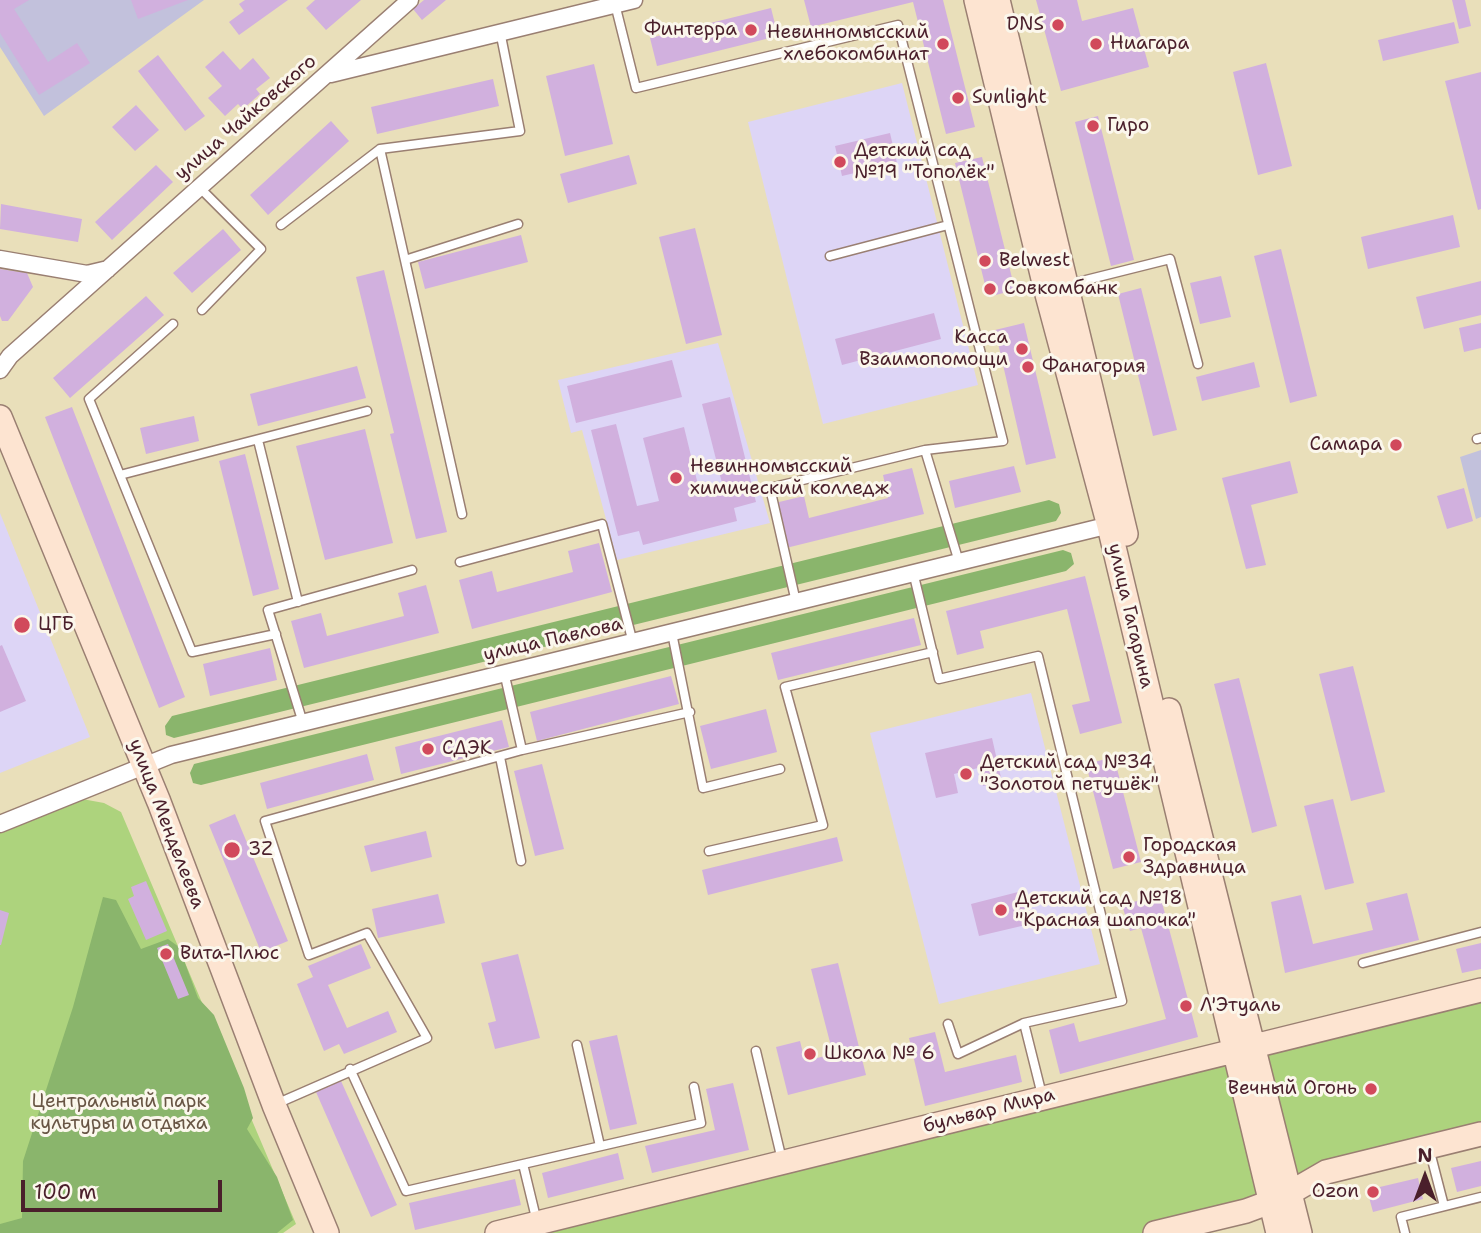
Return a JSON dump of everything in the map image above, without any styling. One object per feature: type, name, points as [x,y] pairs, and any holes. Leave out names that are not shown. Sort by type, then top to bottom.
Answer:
[{"type":"main road","name":"улица Гагарина","points":[[976,0],[1045,287],[1116,524]]},
{"type":"main road","name":"улица Гагарина","points":[[998,0],[1067,285],[1116,524],[1243,1049],[1281,1197],[1300,1233]]},
{"type":"main road","name":"улица Менделеева","points":[[0,417],[145,767],[274,1105],[327,1233]]},
{"type":"main road","name":"бульвар Мира","points":[[497,1233],[1481,990]]},
{"type":"main road","points":[[1156,1233],[1247,1211],[1281,1197],[1326,1172],[1481,1134]]},
{"type":"main road","name":"улица Гагарина","points":[[1278,1233],[1281,1197]]},
{"type":"street","name":"улица Чайковского","points":[[0,370],[10,356],[111,269],[199,187],[410,0]]},
{"type":"street","points":[[329,74],[634,0]]},
{"type":"street","points":[[0,259],[87,274],[111,269]]},
{"type":"street","name":"улица Павлова","points":[[0,824],[171,755],[504,672],[960,565],[1116,524]]},
{"type":"lane","points":[[615,4],[636,88],[898,25],[1003,441],[925,450],[770,488],[796,604]]},
{"type":"lane","points":[[281,225],[380,149],[520,131],[500,31]]},
{"type":"lane","points":[[380,149],[461,514]]},
{"type":"lane","points":[[199,187],[261,249],[202,310]]},
{"type":"lane","points":[[405,260],[518,224]]},
{"type":"lane","points":[[830,256],[948,225]]},
{"type":"lane","points":[[1067,285],[1170,259],[1198,364]]},
{"type":"lane","points":[[173,324],[89,399],[192,652],[276,634]]},
{"type":"lane","points":[[120,475],[367,411]]},
{"type":"lane","points":[[258,440],[298,601]]},
{"type":"lane","points":[[925,450],[960,565]]},
{"type":"lane","points":[[460,562],[602,524],[633,643]]},
{"type":"lane","points":[[303,723],[268,610],[412,570]]},
{"type":"lane","points":[[915,576],[939,679],[1038,656],[1122,1000],[1024,1023],[958,1054],[948,1024]]},
{"type":"lane","points":[[672,634],[690,712],[702,788],[780,769]]},
{"type":"lane","points":[[709,851],[822,825],[785,687],[933,653]]},
{"type":"lane","points":[[504,672],[522,750]]},
{"type":"lane","points":[[274,1105],[350,1069],[427,1038],[367,933],[309,955],[265,821],[522,750],[690,712]]},
{"type":"lane","points":[[499,757],[521,860]]},
{"type":"lane","points":[[1363,963],[1481,932]]},
{"type":"lane","points":[[1024,1023],[1042,1098]]},
{"type":"lane","points":[[577,1045],[600,1146]]},
{"type":"lane","points":[[755,1052],[782,1163]]},
{"type":"lane","points":[[350,1069],[407,1191],[701,1123],[694,1087]]},
{"type":"lane","points":[[1429,1147],[1444,1206]]},
{"type":"lane","points":[[523,1164],[537,1223]]},
{"type":"lane","points":[[1405,1233],[1401,1217],[1481,1197]]},
{"type":"shaded area","points":[[0,0],[204,0],[44,116],[0,47]]},
{"type":"shaded area","points":[[902,83],[978,385],[823,424],[748,122]]},
{"type":"shaded area","name":"Невинномысский химический колледж","points":[[718,343],[770,523],[617,560],[582,430],[571,433],[558,380]]},
{"type":"shaded area","points":[[1481,450],[1481,517],[1476,519],[1460,457]]},
{"type":"shaded area","name":"ЦГБ","points":[[0,513],[90,737],[0,773]]},
{"type":"shaded area","points":[[1031,693],[1100,964],[939,1004],[870,733]]},
{"type":"green space","points":[[1049,500],[1059,504],[1061,513],[1056,521],[174,738],[166,735],[165,726],[172,716]]},
{"type":"green space","points":[[1063,550],[1071,553],[1074,564],[1066,571],[201,785],[193,783],[190,773],[194,764]]},
{"type":"green space","name":"Центральный парк культуры и отдыха","points":[[82,799],[104,803],[121,812],[296,1224],[283,1233],[0,1233],[0,832]]},
{"type":"green space","name":"Центральный парк культуры и отдыха","points":[[103,897],[116,900],[141,949],[168,939],[179,947],[198,998],[214,1015],[244,1088],[253,1118],[247,1129],[277,1177],[293,1220],[277,1233],[0,1233],[0,1224],[22,1218],[23,1161],[73,1007]]},
{"type":"green space","points":[[1481,990],[1481,1134],[1155,1233],[497,1233]]},
{"type":"building","points":[[0,0],[29,0],[14,9],[48,62],[77,43],[90,63],[39,95],[0,33]]},
{"type":"building","points":[[131,0],[188,0],[138,19]]},
{"type":"building","points":[[245,0],[288,0],[239,35],[229,22],[244,11],[239,4]]},
{"type":"building","points":[[315,0],[361,0],[326,30],[306,8]]},
{"type":"building","points":[[424,0],[446,0],[422,20],[413,9]]},
{"type":"building","points":[[804,0],[943,0],[975,127],[946,134],[913,2],[811,27]]},
{"type":"building","name":"Ниагара","points":[[1036,0],[1077,0],[1082,21],[1133,8],[1149,67],[1061,91]]},
{"type":"building","points":[[1452,0],[1465,0],[1471,26],[1459,29]]},
{"type":"building","points":[[771,8],[778,36],[657,66],[650,38]]},
{"type":"building","points":[[1454,22],[1459,43],[1383,61],[1378,40]]},
{"type":"building","points":[[223,51],[240,70],[253,58],[270,78],[256,89],[260,94],[243,109],[238,104],[225,116],[208,98],[222,86],[205,67]]},
{"type":"building","points":[[158,55],[205,116],[185,131],[138,71]]},
{"type":"building","points":[[1266,63],[1292,166],[1258,175],[1233,72]]},
{"type":"building","points":[[594,64],[613,144],[565,156],[546,76]]},
{"type":"building","points":[[1481,72],[1481,209],[1478,210],[1445,81]]},
{"type":"building","points":[[493,79],[499,106],[377,134],[371,107]]},
{"type":"building","points":[[136,105],[159,130],[135,151],[112,127]]},
{"type":"building","points":[[1098,116],[1134,260],[1111,266],[1075,122]]},
{"type":"building","points":[[331,121],[349,141],[268,215],[250,195]]},
{"type":"building","points":[[890,133],[897,163],[842,176],[835,146]]},
{"type":"building","points":[[629,155],[637,184],[568,203],[560,174]]},
{"type":"building","points":[[982,157],[1015,290],[988,297],[955,163]]},
{"type":"building","points":[[156,165],[173,182],[112,240],[95,222]]},
{"type":"building","points":[[1,204],[82,219],[78,242],[0,229]]},
{"type":"building","points":[[1453,215],[1460,247],[1368,269],[1361,237]]},
{"type":"building","points":[[695,228],[722,335],[686,344],[659,237]]},
{"type":"building","points":[[223,229],[241,250],[192,293],[173,273]]},
{"type":"building","points":[[521,235],[528,262],[425,289],[418,262]]},
{"type":"building","points":[[1281,249],[1317,396],[1290,403],[1254,256]]},
{"type":"building","points":[[0,269],[27,273],[33,287],[8,321],[2,321],[0,316]]},
{"type":"building","points":[[384,270],[447,532],[416,539],[390,434],[394,433],[356,277]]},
{"type":"building","points":[[1221,276],[1231,317],[1200,324],[1190,283]]},
{"type":"building","points":[[1481,281],[1481,315],[1424,329],[1416,297]]},
{"type":"building","points":[[1141,288],[1177,430],[1153,436],[1118,294]]},
{"type":"building","points":[[146,296],[164,315],[70,398],[53,378]]},
{"type":"building","points":[[934,313],[941,339],[842,365],[835,339]]},
{"type":"building","points":[[1024,323],[1056,458],[1026,465],[995,330]]},
{"type":"building","points":[[1481,323],[1481,348],[1464,352],[1459,328]]},
{"type":"building","points":[[672,360],[682,397],[576,423],[567,386]]},
{"type":"building","points":[[1254,362],[1260,387],[1202,401],[1196,377]]},
{"type":"building","points":[[357,366],[366,398],[258,426],[250,394]]},
{"type":"building","points":[[730,397],[756,502],[734,508],[737,521],[643,545],[639,531],[618,536],[591,430],[616,424],[637,506],[659,501],[643,438],[684,427],[699,489],[722,483],[702,404]]},
{"type":"building","points":[[72,407],[185,697],[159,708],[45,417]]},
{"type":"building","points":[[194,416],[199,441],[146,454],[140,428]]},
{"type":"building","points":[[365,429],[393,543],[325,560],[296,446]]},
{"type":"building","points":[[245,454],[279,589],[253,596],[219,461]]},
{"type":"building","points":[[1290,461],[1298,493],[1251,505],[1266,565],[1246,569],[1222,478]]},
{"type":"building","points":[[1014,466],[1021,492],[955,508],[949,481]]},
{"type":"building","points":[[912,468],[924,514],[786,548],[775,503],[804,496],[809,518],[888,498],[883,475]]},
{"type":"building","points":[[1464,488],[1473,521],[1447,529],[1437,496]]},
{"type":"building","points":[[599,543],[612,592],[472,629],[459,580],[492,571],[497,592],[573,572],[568,551]]},
{"type":"building","points":[[1085,576],[1122,723],[1080,734],[1072,705],[1090,701],[1067,609],[980,631],[984,648],[957,655],[946,611]]},
{"type":"building","points":[[426,585],[439,633],[304,668],[291,621],[321,613],[327,636],[404,616],[398,593]]},
{"type":"building","points":[[914,618],[921,645],[778,680],[771,653]]},
{"type":"building","points":[[2,645],[26,701],[0,712],[0,646]]},
{"type":"building","points":[[270,648],[277,680],[210,696],[203,664]]},
{"type":"building","points":[[1353,666],[1385,792],[1351,801],[1319,674]]},
{"type":"building","points":[[671,676],[679,704],[537,741],[530,712]]},
{"type":"building","points":[[1239,678],[1277,826],[1252,833],[1214,684]]},
{"type":"building","points":[[766,709],[777,752],[711,769],[700,726]]},
{"type":"building","points":[[502,720],[509,747],[401,774],[395,747]]},
{"type":"building","points":[[992,738],[1002,782],[983,786],[978,768],[954,774],[958,793],[936,798],[925,753]]},
{"type":"building","points":[[367,754],[374,780],[267,809],[260,783]]},
{"type":"building","points":[[1114,757],[1141,862],[1113,869],[1086,764]]},
{"type":"building","points":[[542,764],[564,849],[535,856],[514,771]]},
{"type":"building","points":[[1333,799],[1354,883],[1325,890],[1304,806]]},
{"type":"building","points":[[235,814],[288,941],[261,952],[209,825]]},
{"type":"building","points":[[426,831],[432,857],[371,872],[364,846]]},
{"type":"building","points":[[837,837],[843,861],[708,895],[702,870]]},
{"type":"building","points":[[146,881],[167,931],[146,940],[128,899],[134,896],[131,887]]},
{"type":"building","points":[[1022,891],[1030,924],[979,936],[971,904]]},
{"type":"building","points":[[1407,893],[1419,940],[1285,973],[1271,902],[1301,895],[1313,944],[1373,930],[1366,903]]},
{"type":"building","points":[[438,894],[445,923],[378,938],[372,909]]},
{"type":"building","points":[[1160,895],[1198,1037],[1060,1074],[1049,1030],[1074,1023],[1079,1042],[1166,1019],[1141,928],[1130,931],[1122,905]]},
{"type":"building","points":[[0,910],[9,913],[1,945],[0,945]]},
{"type":"building","points":[[1481,943],[1481,969],[1462,973],[1456,949]]},
{"type":"building","points":[[168,944],[189,995],[178,999],[157,948]]},
{"type":"building","points":[[361,944],[371,968],[328,985],[347,1028],[388,1011],[397,1032],[344,1054],[339,1044],[324,1051],[297,984],[313,977],[308,966]]},
{"type":"building","points":[[518,954],[540,1038],[495,1049],[488,1023],[496,1021],[481,963]]},
{"type":"building","points":[[838,963],[866,1075],[788,1095],[776,1047],[800,1041],[805,1061],[833,1054],[811,969]]},
{"type":"building","points":[[935,1032],[945,1072],[1016,1055],[1022,1082],[925,1106],[909,1038]]},
{"type":"building","points":[[617,1035],[637,1124],[610,1130],[589,1041]]},
{"type":"building","points":[[341,1081],[397,1205],[371,1217],[316,1092]]},
{"type":"building","points":[[733,1083],[749,1150],[652,1173],[645,1146],[715,1130],[706,1089]]},
{"type":"building","points":[[618,1153],[624,1179],[548,1198],[542,1173]]},
{"type":"building","points":[[1481,1161],[1481,1186],[1457,1192],[1451,1168]]},
{"type":"building","points":[[1418,1178],[1423,1199],[1373,1212],[1367,1190]]},
{"type":"building","points":[[515,1179],[521,1205],[415,1230],[409,1203]]},
{"type":"place","name":"DNS","points":[[1058,25]]},
{"type":"place","name":"Финтерра","points":[[751,30]]},
{"type":"place","name":"Невинномысский хлебокомбинат","points":[[943,44]]},
{"type":"place","name":"Ниагара","points":[[1096,44]]},
{"type":"place","name":"Sunlight","points":[[958,98]]},
{"type":"place","name":"Гиро","points":[[1093,126]]},
{"type":"place","name":"Детский сад №19 \"Тополёк\"","points":[[840,162]]},
{"type":"place","name":"Belwest","points":[[985,261]]},
{"type":"place","name":"Совкомбанк","points":[[990,289]]},
{"type":"place","name":"Касса Взаимопомощи","points":[[1022,349]]},
{"type":"place","name":"Фанагория","points":[[1028,367]]},
{"type":"place","name":"Самара","points":[[1396,445]]},
{"type":"place","name":"Невинномысский химический колледж","points":[[676,478]]},
{"type":"place","name":"ЦГБ","points":[[22,625]]},
{"type":"place","name":"СДЭК","points":[[428,749]]},
{"type":"place","name":"Детский сад №34 \"Золотой петушёк\"","points":[[966,774]]},
{"type":"place","name":"3Z","points":[[232,850]]},
{"type":"place","name":"Городская Здравница","points":[[1129,857]]},
{"type":"place","name":"Детский сад №18 \"Красная шапочка\"","points":[[1001,910]]},
{"type":"place","name":"Вита-Плюс","points":[[166,954]]},
{"type":"place","name":"Л'Этуаль","points":[[1186,1006]]},
{"type":"place","name":"Школа № 6","points":[[810,1054]]},
{"type":"place","name":"Вечный Огонь","points":[[1371,1089]]},
{"type":"place","name":"Ozon","points":[[1373,1192]]}]
